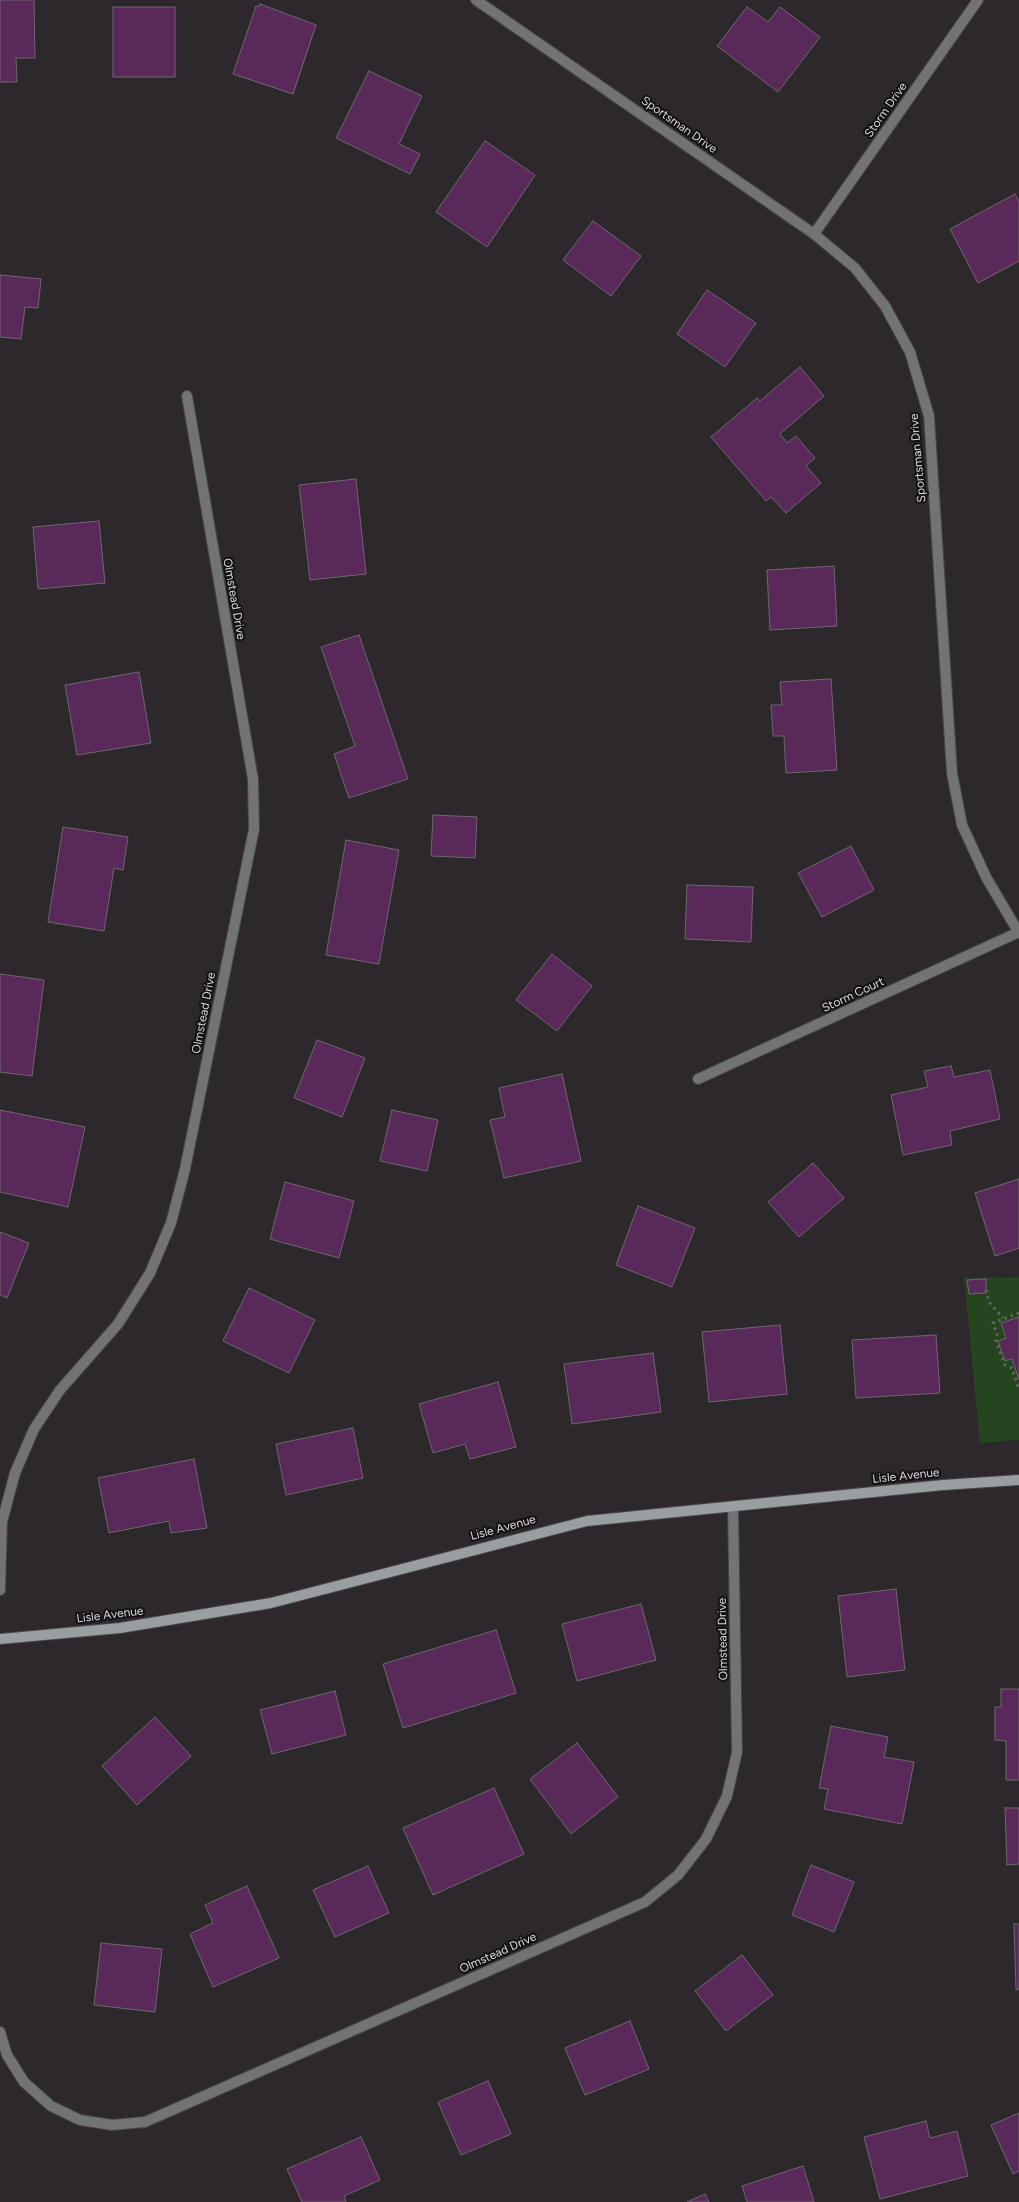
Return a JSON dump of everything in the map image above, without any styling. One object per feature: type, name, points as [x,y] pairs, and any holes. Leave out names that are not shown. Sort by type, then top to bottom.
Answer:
[{"type":"street","name":"Sportsman Drive","points":[[476,0],[814,234],[854,268],[885,306],[910,352],[929,416],[952,772],[962,825],[986,877],[1019,933]]},
{"type":"street","name":"Storm Drive","points":[[814,234],[978,0]]},
{"type":"street","name":"Olmstead Drive","points":[[0,1590],[2,1522],[15,1472],[34,1430],[60,1390],[118,1324],[150,1273],[171,1223],[185,1169],[254,829],[253,779],[187,396]]},
{"type":"street","name":"Storm Court","points":[[698,1080],[1019,933]]},
{"type":"street","name":"Lisle Avenue","points":[[0,1639],[120,1628],[271,1603],[587,1521],[943,1485],[1019,1480]]},
{"type":"street","name":"Olmstead Drive","points":[[0,2032],[7,2055],[24,2082],[51,2106],[80,2120],[112,2125],[145,2122],[645,1902],[678,1875],[706,1839],[727,1796],[737,1752],[733,1507]]},
{"type":"path","points":[[986,1290],[989,1302],[1003,1318]]},
{"type":"path","points":[[1019,1313],[993,1323],[998,1337],[996,1341],[1005,1365],[1012,1368],[1019,1390]]},
{"type":"green space","points":[[1019,1277],[1019,1440],[980,1443],[964,1278]]},
{"type":"building","points":[[0,0],[34,0],[35,58],[16,58],[17,82],[0,82]]},
{"type":"building","points":[[260,4],[316,25],[293,94],[233,74],[256,6],[259,7]]},
{"type":"building","points":[[113,7],[175,7],[175,77],[113,77]]},
{"type":"building","points":[[747,7],[768,22],[780,7],[820,37],[778,92],[717,46]]},
{"type":"building","points":[[369,71],[422,96],[399,144],[420,154],[410,174],[336,138]]},
{"type":"building","points":[[485,141],[535,175],[487,247],[436,212]]},
{"type":"building","points":[[1015,194],[1019,202],[1019,261],[978,283],[950,229]]},
{"type":"building","points":[[593,221],[641,256],[611,296],[563,260]]},
{"type":"building","points":[[0,275],[41,279],[38,308],[25,307],[21,339],[0,337]]},
{"type":"building","points":[[707,290],[756,323],[725,367],[677,334]]},
{"type":"building","points":[[800,367],[824,396],[780,434],[787,443],[796,436],[815,458],[806,466],[821,483],[786,513],[771,497],[766,501],[711,437],[757,398],[760,401]]},
{"type":"building","points":[[356,479],[366,574],[310,580],[299,485]]},
{"type":"building","points":[[99,521],[105,583],[38,589],[33,527]]},
{"type":"building","points":[[834,566],[837,626],[770,630],[767,570]]},
{"type":"building","points":[[359,635],[408,779],[349,798],[334,754],[355,746],[321,647]]},
{"type":"building","points":[[139,672],[151,743],[77,755],[65,685]]},
{"type":"building","points":[[831,679],[837,770],[786,773],[784,736],[773,736],[771,705],[782,705],[780,682]]},
{"type":"building","points":[[433,815],[477,817],[475,858],[431,856]]},
{"type":"building","points":[[63,827],[128,837],[123,870],[114,868],[104,931],[48,922]]},
{"type":"building","points":[[346,840],[399,850],[379,964],[326,955]]},
{"type":"building","points":[[851,846],[874,890],[822,917],[798,873]]},
{"type":"building","points":[[687,885],[753,887],[751,942],[685,939]]},
{"type":"building","points":[[552,954],[592,986],[557,1031],[516,1000]]},
{"type":"building","points":[[0,974],[44,980],[32,1076],[0,1072]]},
{"type":"building","points":[[317,1040],[365,1058],[342,1117],[294,1098]]},
{"type":"building","points":[[951,1066],[954,1077],[990,1070],[1000,1119],[950,1131],[952,1145],[903,1155],[891,1095],[928,1087],[924,1071]]},
{"type":"building","points":[[562,1074],[581,1161],[504,1178],[490,1120],[505,1117],[499,1088]]},
{"type":"building","points":[[0,1110],[85,1127],[68,1207],[0,1192]]},
{"type":"building","points":[[392,1110],[438,1120],[427,1171],[380,1161]]},
{"type":"building","points":[[813,1163],[844,1198],[799,1237],[768,1202]]},
{"type":"building","points":[[1019,1179],[1019,1248],[995,1256],[975,1193]]},
{"type":"building","points":[[285,1182],[354,1201],[339,1258],[270,1239]]},
{"type":"building","points":[[638,1206],[695,1228],[672,1287],[616,1265]]},
{"type":"building","points":[[0,1232],[29,1243],[7,1298],[0,1295]]},
{"type":"building","points":[[986,1279],[986,1293],[969,1294],[967,1280]]},
{"type":"building","points":[[249,1288],[315,1320],[289,1373],[223,1341]]},
{"type":"building","points":[[1019,1317],[1019,1380],[1012,1359],[1005,1361],[998,1341],[1006,1338],[1001,1323]]},
{"type":"building","points":[[780,1325],[787,1394],[709,1402],[702,1332]]},
{"type":"building","points":[[936,1335],[940,1393],[856,1398],[852,1340]]},
{"type":"building","points":[[653,1353],[661,1412],[572,1424],[564,1364]]},
{"type":"building","points":[[498,1382],[516,1447],[470,1459],[465,1444],[433,1453],[419,1404]]},
{"type":"building","points":[[353,1428],[363,1478],[286,1495],[276,1444]]},
{"type":"building","points":[[194,1459],[207,1528],[171,1533],[169,1521],[109,1533],[98,1478]]},
{"type":"building","points":[[896,1589],[905,1670],[847,1677],[838,1596]]},
{"type":"building","points":[[641,1604],[656,1660],[577,1681],[562,1624]]},
{"type":"building","points":[[496,1630],[516,1693],[403,1728],[383,1664]]},
{"type":"building","points":[[1001,1689],[1019,1689],[1019,1780],[1006,1780],[1006,1741],[995,1740],[995,1707],[1001,1707]]},
{"type":"building","points":[[335,1691],[346,1735],[272,1754],[260,1710]]},
{"type":"building","points":[[155,1717],[191,1756],[137,1805],[102,1766]]},
{"type":"building","points":[[831,1726],[888,1737],[884,1757],[914,1762],[902,1824],[824,1809],[828,1789],[819,1788]]},
{"type":"building","points":[[577,1743],[618,1797],[571,1834],[530,1779]]},
{"type":"building","points":[[494,1788],[524,1854],[433,1895],[403,1828]]},
{"type":"building","points":[[1005,1808],[1019,1808],[1019,1864],[1007,1865]]},
{"type":"building","points":[[811,1865],[854,1882],[834,1932],[792,1915]]},
{"type":"building","points":[[368,1866],[389,1913],[335,1937],[313,1890]]},
{"type":"building","points":[[247,1886],[279,1958],[213,1987],[190,1934],[213,1923],[205,1905]]},
{"type":"building","points":[[1014,1924],[1019,1924],[1019,1989],[1016,1990]]},
{"type":"building","points":[[101,1943],[162,1949],[155,2012],[94,2005]]},
{"type":"building","points":[[742,1955],[773,1995],[726,2031],[695,1991]]},
{"type":"building","points":[[630,2021],[649,2069],[585,2095],[565,2048]]},
{"type":"building","points":[[488,2081],[511,2134],[461,2155],[438,2102]]},
{"type":"building","points":[[1019,2113],[1019,2171],[1013,2174],[991,2125]]},
{"type":"building","points":[[926,2121],[930,2138],[957,2131],[968,2176],[880,2199],[864,2137]]},
{"type":"building","points":[[361,2137],[380,2180],[344,2196],[346,2202],[302,2202],[287,2169]]},
{"type":"building","points":[[803,2166],[814,2202],[747,2202],[742,2186]]},
{"type":"building","points":[[705,2194],[709,2202],[687,2202]]}]
